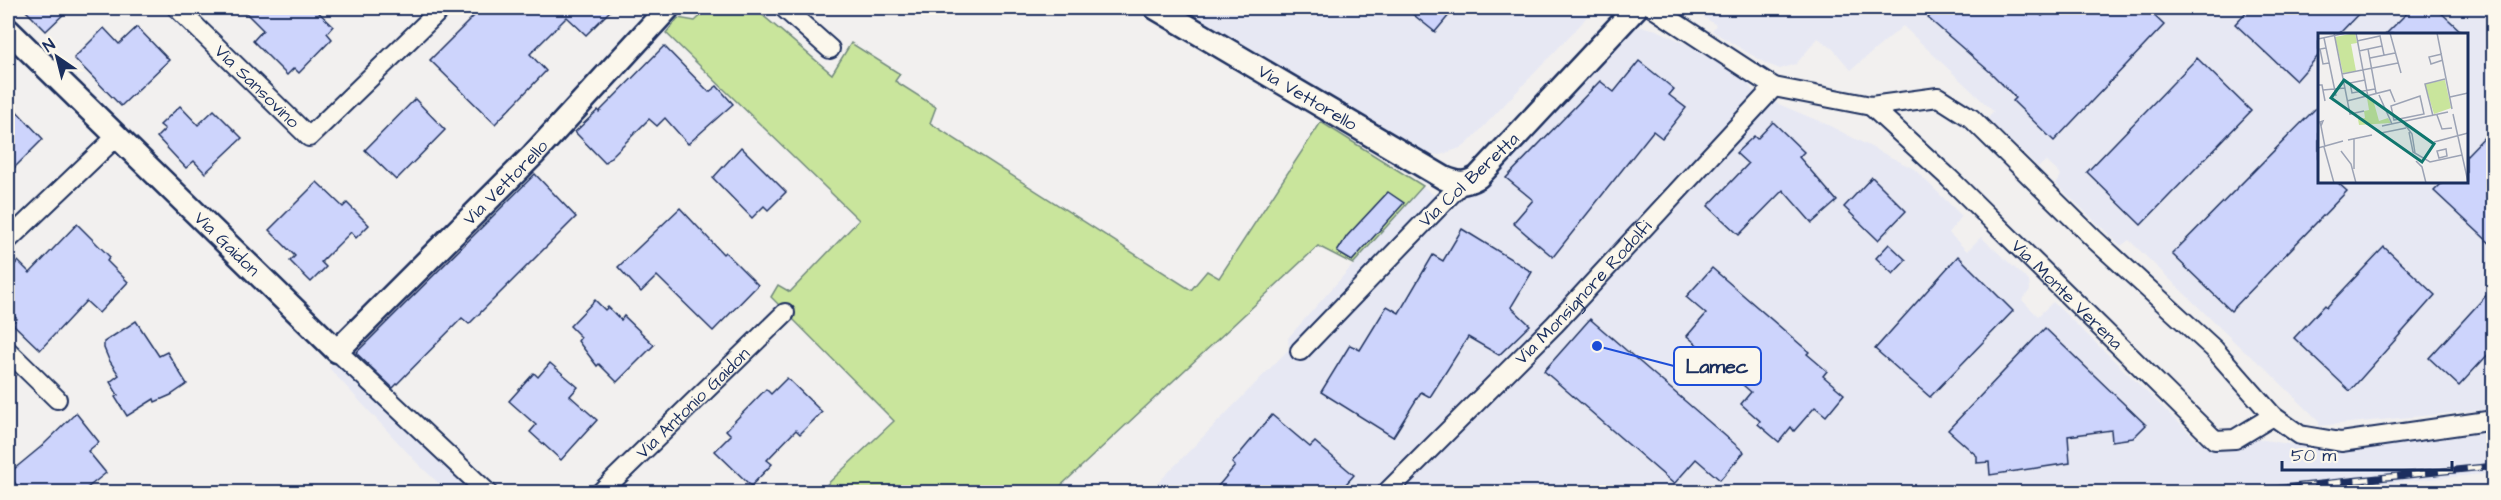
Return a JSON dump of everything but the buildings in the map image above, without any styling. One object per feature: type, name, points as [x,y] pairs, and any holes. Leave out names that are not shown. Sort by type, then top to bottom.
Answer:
[{"type":"street","name":"Via Sansovino","points":[[177,8],[309,137],[442,8]]},
{"type":"street","name":"Via Vettorello","points":[[337,351],[533,155],[668,8]]},
{"type":"street","points":[[784,8],[830,49]]},
{"type":"street","name":"Via Vettorello","points":[[1156,8],[1434,172],[1460,184]]},
{"type":"street","name":"Via Col Beretta","points":[[1300,351],[1460,184],[1468,183],[1478,177],[1636,8]]},
{"type":"street","points":[[1653,8],[1774,87],[1871,106],[1938,97],[1971,118],[2094,239],[2214,349],[2273,416],[2300,435],[2341,442],[2493,420]]},
{"type":"street","points":[[8,30],[116,137],[8,240]]},
{"type":"street","name":"Via Monsignore Rodolfi","points":[[1388,492],[1555,324],[1774,87]]},
{"type":"street","name":"Via Monte Verena","points":[[1871,106],[1949,178],[2215,440],[2235,439],[2273,416]]},
{"type":"street","name":"Via Gaidon","points":[[116,137],[337,351]]},
{"type":"street","name":"Via Antonio Gaidon","points":[[601,492],[785,314]]},
{"type":"street","points":[[8,351],[57,399]]},
{"type":"street","points":[[337,351],[487,492]]},
{"type":"shaded area","points":[[1172,8],[1590,8],[1581,24],[1469,142],[1463,147],[1440,155],[1416,153]]},
{"type":"shaded area","points":[[1690,8],[2493,8],[2493,409],[2319,426],[2319,421],[2262,365],[2244,351],[2129,240],[2121,246],[2056,184],[2061,175],[2046,161],[2038,167],[1988,119],[1993,111],[1903,26],[1851,70],[1832,48],[1818,38],[1796,64],[1780,69],[1767,64],[1712,31],[1716,25]]},
{"type":"shaded area","points":[[1644,27],[1657,30],[1693,47],[1747,77],[1751,89],[1776,103],[1826,124],[1914,169],[1962,216],[1949,233],[1967,251],[1981,237],[2029,281],[2030,290],[2022,300],[2038,316],[2053,302],[2199,442],[2242,436],[2300,446],[2357,446],[2494,431],[2493,473],[2291,492],[1149,492],[1289,349],[1288,338],[1423,186],[1452,210],[1627,28]]},
{"type":"shaded area","points":[[344,353],[495,492],[448,492],[419,465],[329,368]]},
{"type":"green space","points":[[709,8],[754,8],[832,74],[851,43],[900,74],[895,81],[936,107],[930,123],[1191,290],[1207,271],[1219,278],[1321,122],[1423,186],[1353,264],[1318,246],[1054,492],[819,492],[894,421],[771,297],[778,285],[790,292],[859,220],[666,33],[678,18],[695,21]]},
{"type":"railway","points":[[2244,492],[2494,466]]},
{"type":"place","name":"Lamec","points":[[1597,346]]}]
